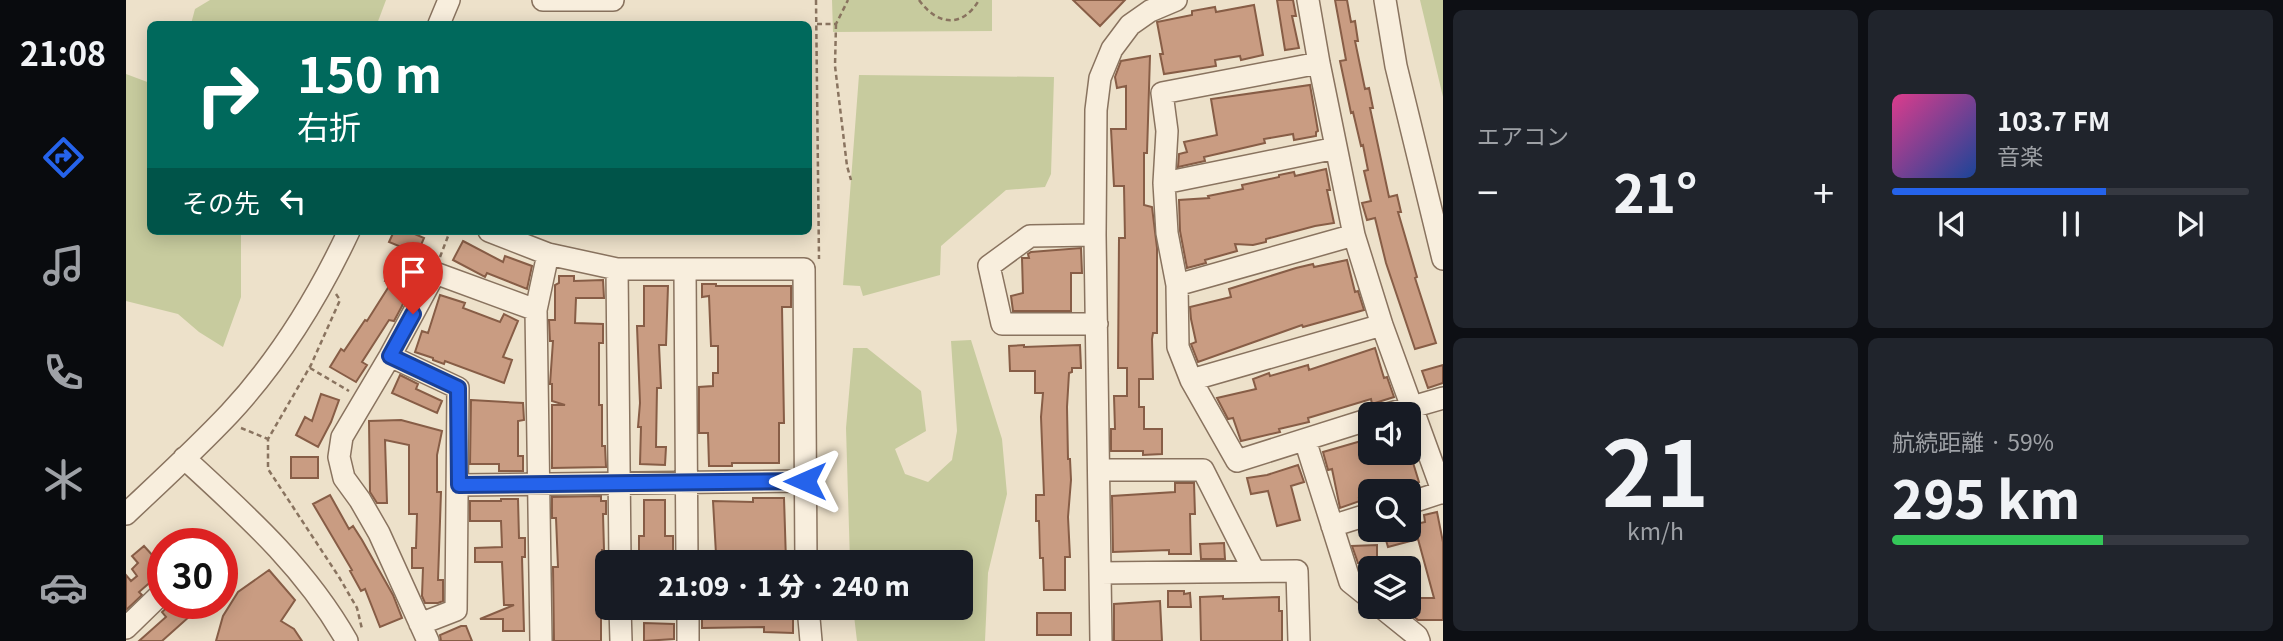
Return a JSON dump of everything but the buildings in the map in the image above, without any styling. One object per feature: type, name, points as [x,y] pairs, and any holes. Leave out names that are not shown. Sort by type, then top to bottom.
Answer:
[{"type":"street","points":[[440,21],[449,0]]},
{"type":"street","points":[[543,0],[613,0]]},
{"type":"street","points":[[1101,641],[1095,235],[1096,110],[1100,78],[1112,48],[1130,25],[1150,10],[1176,0]]},
{"type":"street","points":[[1308,0],[1318,64],[1354,235],[1382,325],[1411,402]]},
{"type":"street","points":[[1385,0],[1396,66],[1443,259]]},
{"type":"street","points":[[1318,64],[1162,93],[1167,131],[1164,183],[1167,233],[1177,285],[1178,347],[1191,380],[1237,461],[1358,423]]},
{"type":"street","points":[[1164,183],[1336,148]]},
{"type":"street","points":[[126,514],[231,412],[273,360],[307,313],[347,235]]},
{"type":"street","points":[[499,235],[548,254],[617,269],[804,270],[806,550]]},
{"type":"street","points":[[1095,235],[1030,236],[989,266],[1002,324],[1097,324]]},
{"type":"street","points":[[1177,285],[1354,235]]},
{"type":"street","points":[[541,641],[536,310],[548,254]]},
{"type":"street","points":[[617,269],[620,550]]},
{"type":"street","points":[[685,271],[687,550]]},
{"type":"street","points":[[390,356],[458,388],[456,610],[424,632],[379,533],[344,478],[339,457],[342,437],[435,272],[536,310]]},
{"type":"street","points":[[1191,380],[1382,325]]},
{"type":"street","points":[[1421,403],[1443,398]]},
{"type":"street","points":[[1421,431],[1443,493],[1421,499]]},
{"type":"street","points":[[1305,440],[1350,582],[1358,588]]},
{"type":"street","points":[[184,458],[266,534],[355,636]]},
{"type":"street","points":[[1099,470],[1203,470],[1254,571]]},
{"type":"street","points":[[459,485],[805,481]]},
{"type":"street","points":[[1332,526],[1358,518]]},
{"type":"street","points":[[1100,573],[1297,571],[1299,641]]},
{"type":"street","points":[[126,628],[147,608]]},
{"type":"street","points":[[1396,619],[1417,636],[1419,641]]},
{"type":"street","points":[[621,620],[621,641]]},
{"type":"street","points":[[688,620],[688,641]]},
{"type":"street","points":[[809,620],[811,641]]},
{"type":"path","points":[[816,0],[819,262]]},
{"type":"path","points":[[848,0],[836,24],[835,66],[851,180]]},
{"type":"path","points":[[919,0],[935,17],[949,20],[969,14],[979,0]]},
{"type":"path","points":[[816,24],[836,24]]},
{"type":"path","points":[[435,272],[449,235]]},
{"type":"path","points":[[336,294],[340,300],[309,368],[268,439],[268,470],[357,608],[355,636]]},
{"type":"path","points":[[309,368],[364,400]]},
{"type":"path","points":[[237,427],[268,439]]},
{"type":"green space","points":[[210,0],[386,0],[378,21],[192,21],[195,9]]},
{"type":"green space","points":[[832,0],[992,0],[992,31],[833,32]]},
{"type":"green space","points":[[1420,0],[1443,0],[1443,97]]},
{"type":"green space","points":[[126,74],[147,82],[147,235],[241,235],[241,297],[223,347],[178,314],[126,301]]},
{"type":"green space","points":[[859,75],[1054,77],[1051,174],[1045,187],[1006,190],[941,246],[940,275],[863,296],[860,286],[843,285]]},
{"type":"green space","points":[[971,340],[1002,439],[1007,494],[988,573],[985,641],[857,641],[855,620],[973,620],[973,550],[850,550],[846,428],[853,348],[867,348],[921,391],[926,431],[895,449],[905,474],[928,482],[952,460],[957,431],[951,341]]},
{"type":"route","points":[[413,314],[390,356],[458,388],[459,485],[805,481]]}]
